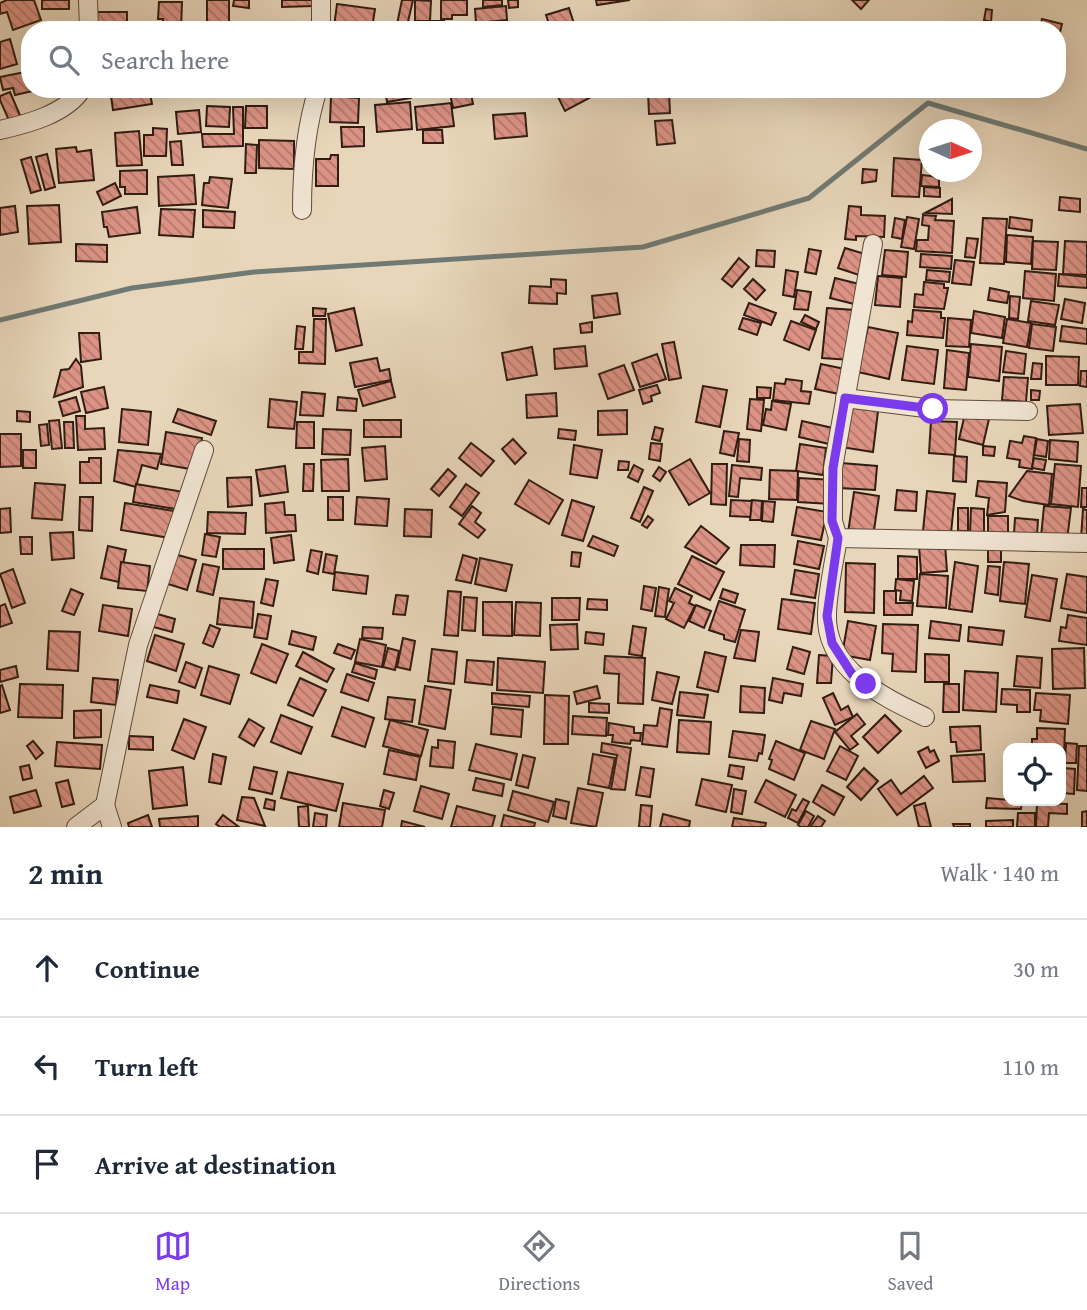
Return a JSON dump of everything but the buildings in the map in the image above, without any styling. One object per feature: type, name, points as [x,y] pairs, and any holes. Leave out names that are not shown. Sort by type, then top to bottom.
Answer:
[{"type":"street","points":[[88,0],[89,21]]},
{"type":"street","points":[[321,0],[321,21]]},
{"type":"street","points":[[0,130],[56,112],[75,98]]},
{"type":"street","points":[[302,210],[301,172],[315,98]]},
{"type":"street","points":[[873,244],[833,468],[832,521],[838,538],[827,616],[832,643],[852,674],[879,695],[925,717]]},
{"type":"street","points":[[845,398],[933,409],[1028,411]]},
{"type":"street","points":[[112,827],[105,805],[138,645],[204,450]]},
{"type":"street","points":[[838,538],[1087,543]]},
{"type":"street","points":[[76,827],[105,805]]},
{"type":"waterway","points":[[0,320],[132,288],[254,272],[643,247],[809,198],[928,103],[1087,149]]},
{"type":"route","points":[[866,684],[852,674],[832,643],[827,616],[838,538],[832,521],[833,468],[845,398],[933,409]]}]
